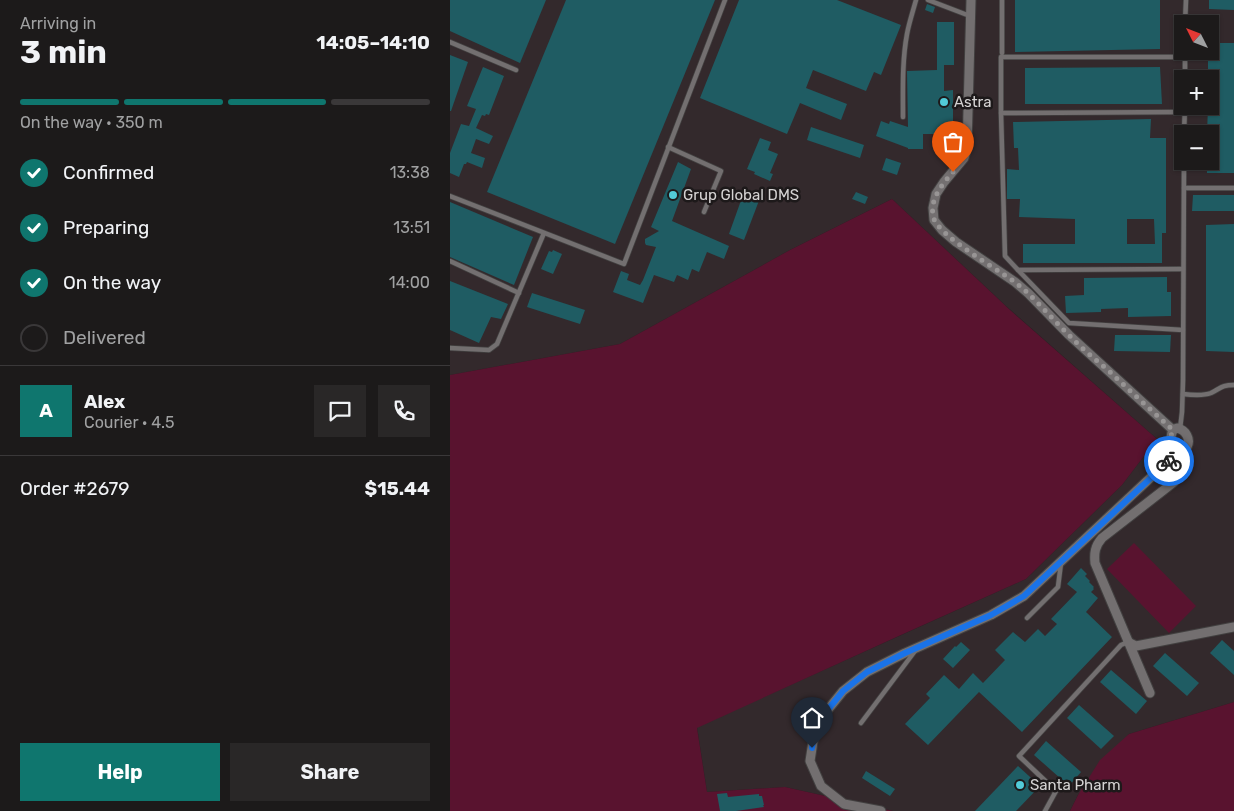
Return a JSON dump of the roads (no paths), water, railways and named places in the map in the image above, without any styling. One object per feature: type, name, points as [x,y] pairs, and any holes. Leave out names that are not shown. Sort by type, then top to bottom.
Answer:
[{"type":"street","points":[[881,811],[844,804],[821,786],[810,761],[814,735],[826,712],[843,691],[867,672],[991,615],[1024,596],[1188,444],[1186,434],[1177,429],[1074,340],[1028,293],[956,242],[934,220],[933,208],[936,194],[964,158],[967,148],[971,0]]},
{"type":"street","points":[[1177,429],[1171,435],[1171,442],[1174,448],[1181,451]]},
{"type":"street","points":[[1150,693],[1095,563],[1095,550],[1102,538],[1174,482],[1180,470],[1181,451]]},
{"type":"street","points":[[1128,642],[1136,646],[1234,626]]},
{"type":"lane","points":[[450,196],[624,264],[725,0]]},
{"type":"lane","points":[[903,117],[905,47],[916,0]]},
{"type":"lane","points":[[928,0],[971,17]]},
{"type":"lane","points":[[1002,0],[1002,53]]},
{"type":"lane","points":[[1185,15],[1186,0]]},
{"type":"lane","points":[[450,42],[516,70]]},
{"type":"lane","points":[[1174,54],[1001,57],[1005,256],[1069,323],[1183,330]]},
{"type":"lane","points":[[1001,113],[1174,112]]},
{"type":"lane","points":[[668,147],[721,171],[704,212]]},
{"type":"lane","points":[[1177,429],[1183,394],[1184,170]]},
{"type":"lane","points":[[1184,188],[1234,188]]},
{"type":"lane","points":[[450,348],[489,350],[495,346],[499,341],[544,233]]},
{"type":"lane","points":[[450,261],[519,292]]},
{"type":"lane","points":[[1018,270],[1183,269]]},
{"type":"lane","points":[[1183,394],[1203,395],[1212,393],[1224,385],[1234,385]]},
{"type":"lane","points":[[1026,618],[1058,587],[1061,562]]},
{"type":"lane","points":[[1045,811],[1056,791],[1018,756],[1121,645],[1128,642]]},
{"type":"lane","points":[[861,723],[917,648]]},
{"type":"place","name":"Astra","points":[[944,102]]},
{"type":"place","name":"Grup Global DMS","points":[[673,195]]},
{"type":"place","name":"Santa Pharm","points":[[1020,785]]}]
